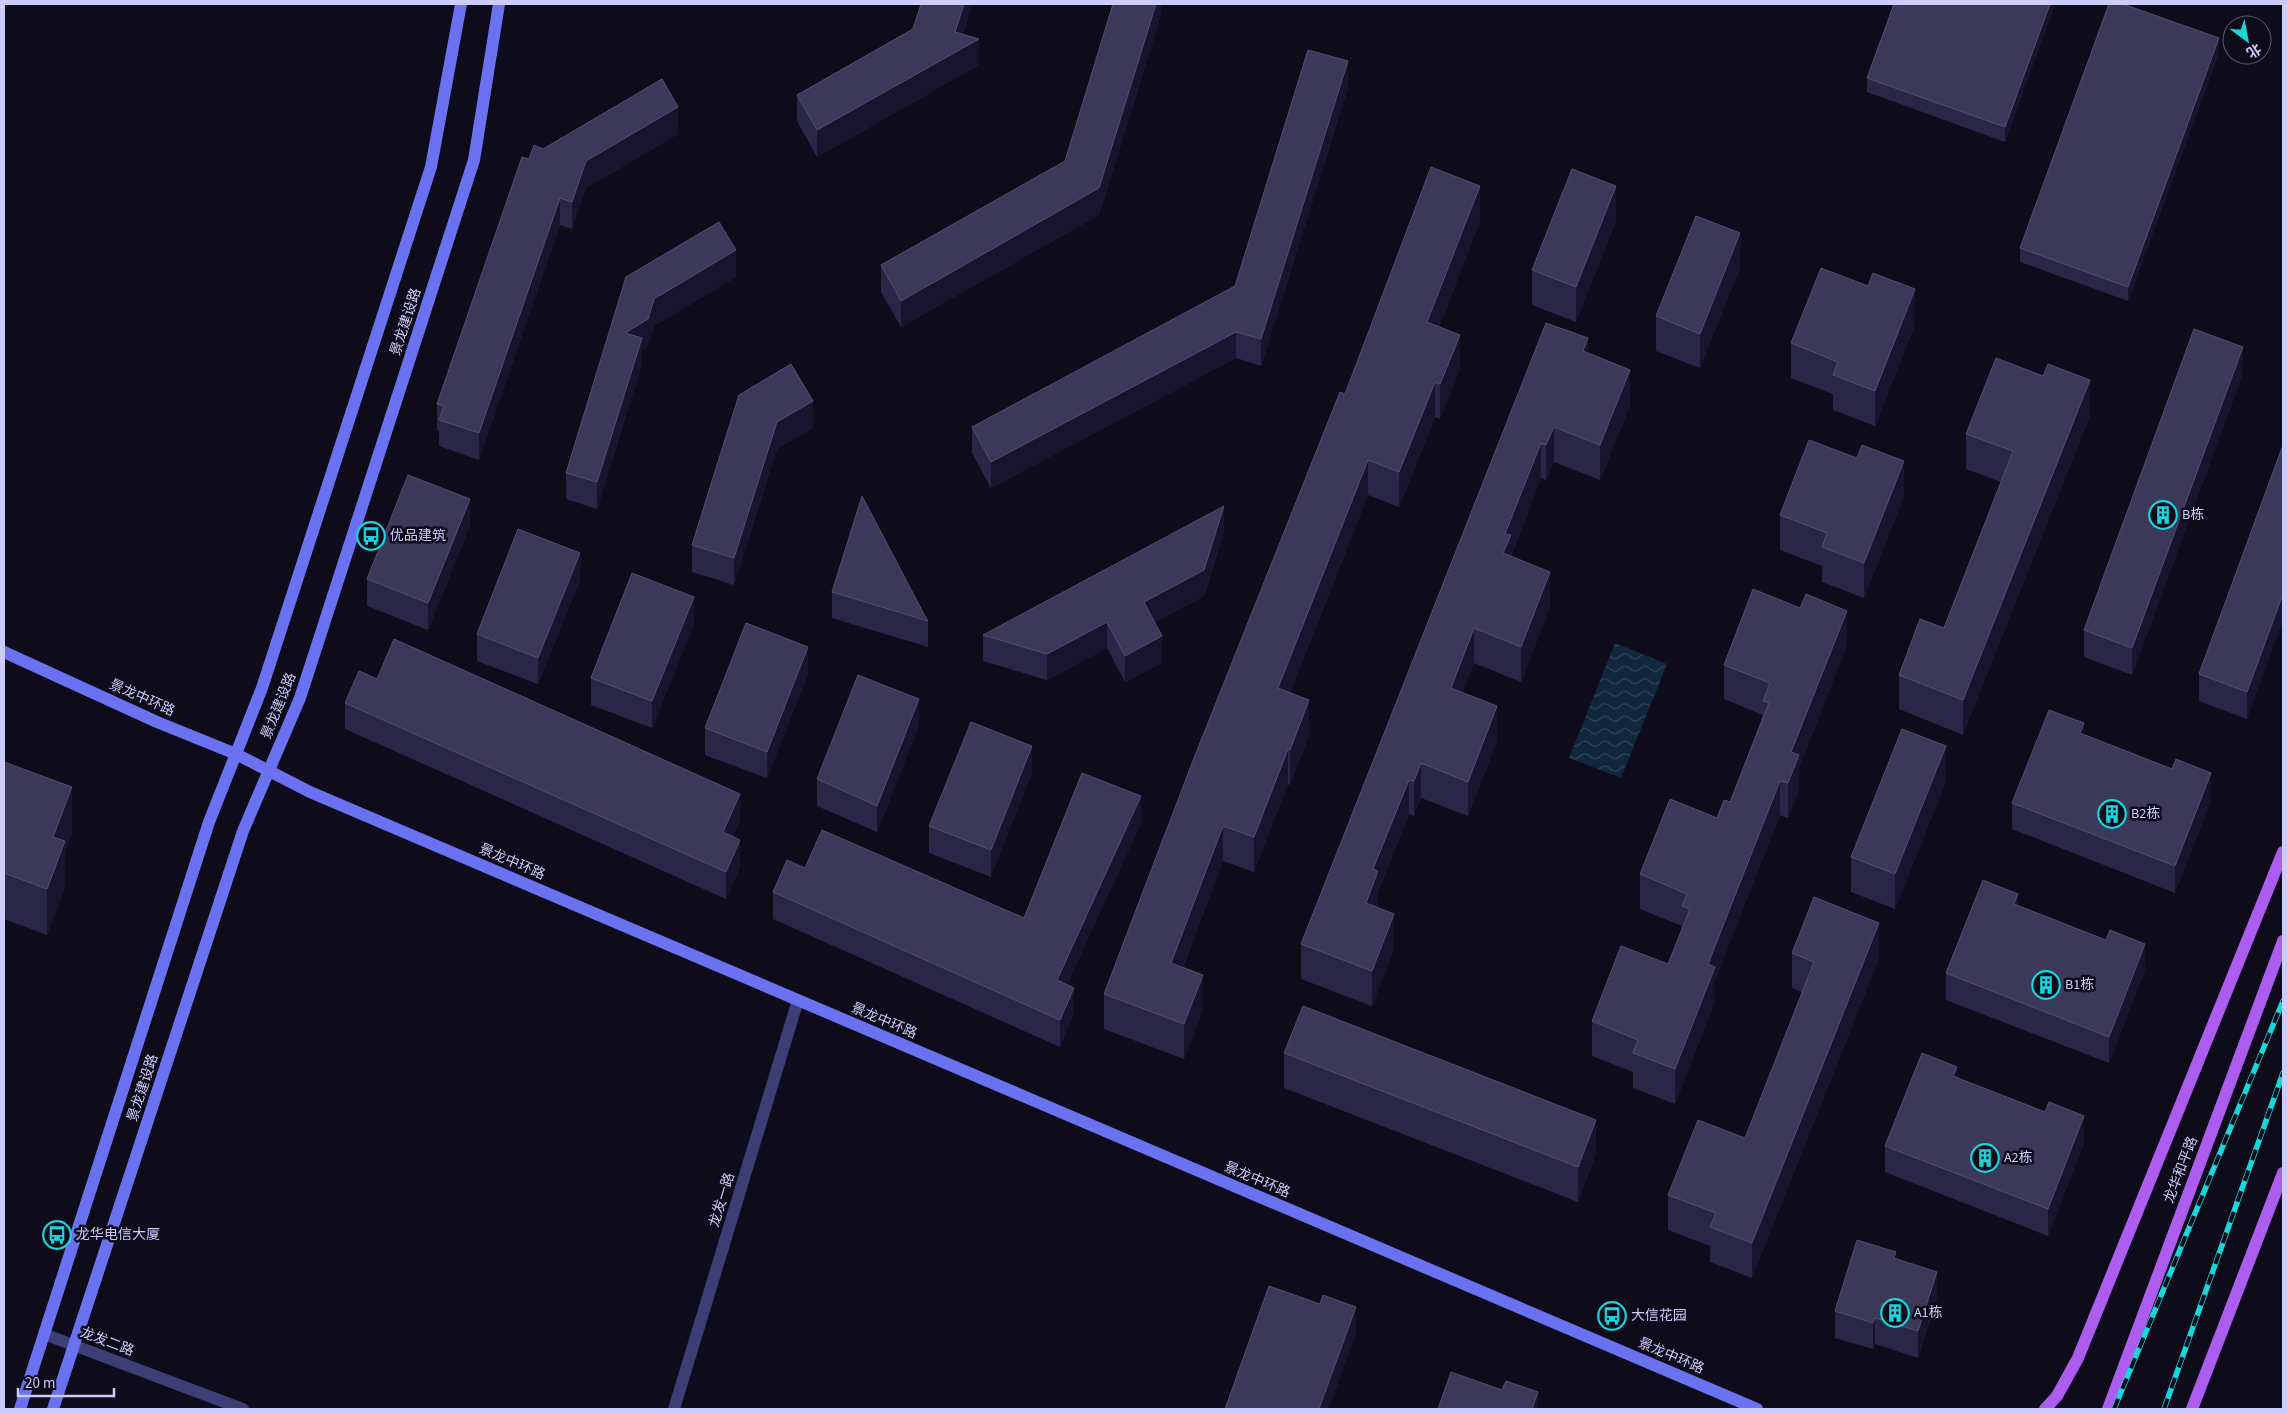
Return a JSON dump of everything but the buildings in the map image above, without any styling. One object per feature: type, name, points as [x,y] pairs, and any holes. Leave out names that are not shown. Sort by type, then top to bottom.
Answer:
[{"type":"main road","name":"景龙建设路","points":[[20,1409],[209,822],[262,688],[432,167],[461,4]]},
{"type":"main road","name":"景龙建设路","points":[[53,1409],[242,831],[300,698],[474,160],[499,4]]},
{"type":"main road","name":"景龙中环路","points":[[4,652],[157,722],[236,754],[310,792],[1757,1409]]},
{"type":"main road","points":[[2045,1409],[2056,1396],[2078,1358],[2283,852]]},
{"type":"main road","name":"龙华和平路","points":[[2108,1409],[2283,941]]},
{"type":"main road","points":[[2192,1409],[2283,1173]]},
{"type":"street","name":"龙发一路","points":[[674,1409],[798,1000]]},
{"type":"street","name":"龙发二路","points":[[44,1334],[243,1409]]},
{"type":"water","points":[[1615,643],[1667,664],[1621,778],[1569,758]]},
{"type":"railway","points":[[2114,1409],[2283,1001]]},
{"type":"railway","points":[[2164,1409],[2283,1073]]},
{"type":"place","name":"B栋","points":[[2163,515]]},
{"type":"place","name":"优品建筑","points":[[371,536]]},
{"type":"place","name":"B2栋","points":[[2112,814]]},
{"type":"place","name":"B1栋","points":[[2046,985]]},
{"type":"place","name":"A2栋","points":[[1985,1158]]},
{"type":"place","name":"龙华电信大厦","points":[[57,1235]]},
{"type":"place","name":"A1栋","points":[[1895,1313]]},
{"type":"place","name":"大信花园","points":[[1612,1316]]}]
